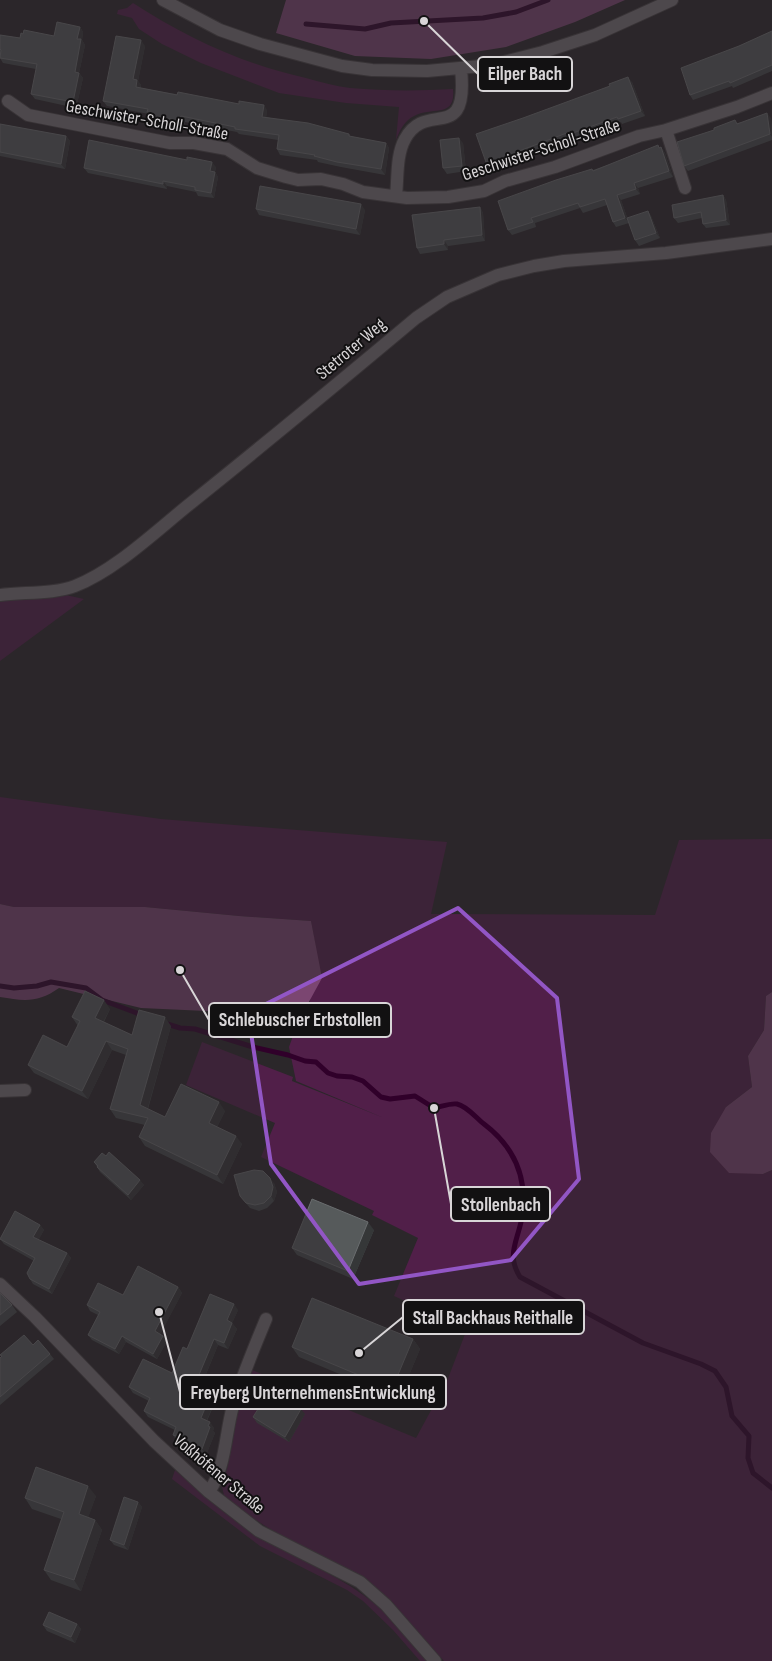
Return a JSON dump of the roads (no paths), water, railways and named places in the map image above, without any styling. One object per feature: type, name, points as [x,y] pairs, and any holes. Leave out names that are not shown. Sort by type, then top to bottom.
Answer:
[{"type":"street","points":[[163,0],[220,30],[260,44],[342,66],[372,70],[427,71],[492,65],[543,52],[595,34],[672,0]]},
{"type":"street","points":[[396,196],[400,155],[405,139],[416,126],[428,120],[449,117],[457,111],[462,100],[461,69]]},
{"type":"street","name":"Geschwister-Scholl-Straße","points":[[8,101],[28,115],[170,143],[194,143],[227,149],[257,168],[286,177],[298,180],[321,179],[343,184],[363,192],[407,198],[448,197],[484,191],[505,181],[554,167],[639,136],[666,130],[737,107],[772,93]]},
{"type":"street","points":[[666,130],[684,188]]},
{"type":"street","name":"Stetroter Weg","points":[[0,595],[74,587],[99,575],[196,499],[416,318],[447,297],[498,275],[564,261],[666,253],[772,239]]},
{"type":"street","points":[[0,1091],[25,1090]]},
{"type":"street","name":"Voßhöfener Straße","points":[[0,1284],[16,1297],[70,1352],[131,1418],[209,1492],[259,1531],[360,1582],[386,1605],[435,1661]]},
{"type":"street","points":[[209,1492],[217,1480],[227,1431],[241,1381],[266,1319]]},
{"type":"waterway","points":[[306,24],[365,29],[391,23],[483,18],[516,12],[548,0]]},
{"type":"waterway","points":[[0,986],[14,988],[37,986],[51,982],[86,988],[102,1000],[142,1015]]},
{"type":"waterway","points":[[164,1023],[180,1028],[195,1029],[253,1047],[305,1061],[316,1062],[328,1073],[363,1081],[381,1097],[390,1099],[415,1096],[434,1108],[457,1104],[468,1110],[505,1144],[518,1167],[522,1180],[523,1207],[513,1256],[516,1270],[520,1277],[643,1343],[715,1371],[726,1387],[732,1416],[749,1436],[748,1458],[753,1473],[772,1488]]},
{"type":"place","name":"Eilper Bach","points":[[424,21]]},
{"type":"place","name":"Schlebuscher Erbstollen","points":[[180,970]]},
{"type":"place","name":"Stollenbach","points":[[434,1108]]},
{"type":"place","name":"Freyberg UnternehmensEntwicklung","points":[[159,1312]]},
{"type":"place","name":"Stall Backhaus Reithalle","points":[[359,1353]]}]
